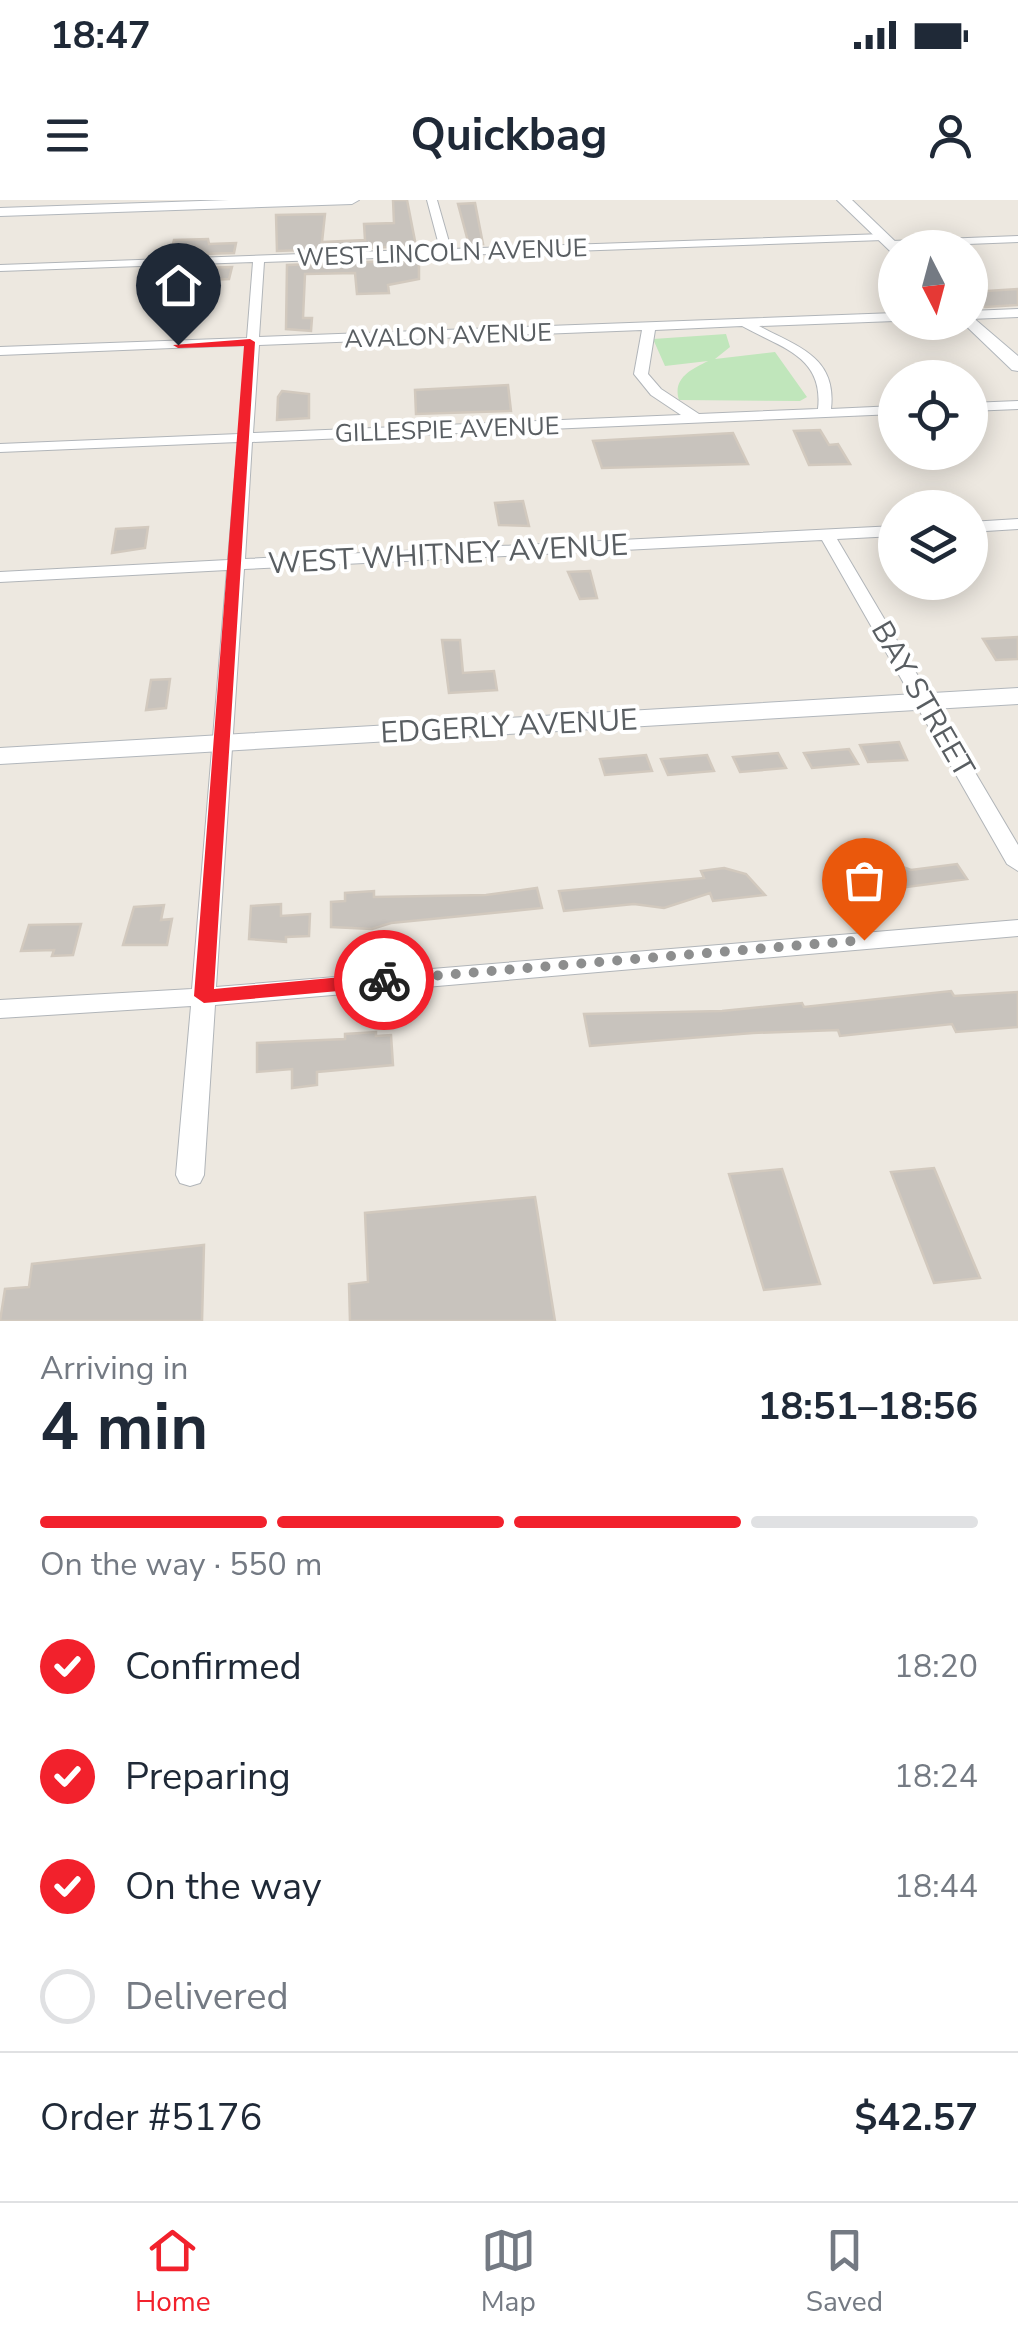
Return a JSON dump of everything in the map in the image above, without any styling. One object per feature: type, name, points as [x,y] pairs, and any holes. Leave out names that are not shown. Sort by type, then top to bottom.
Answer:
[{"type":"street","points":[[0,212],[352,200]]},
{"type":"street","points":[[432,200],[446,252]]},
{"type":"street","points":[[844,200],[878,232]]},
{"type":"street","name":"WEST LINCOLN AVENUE","points":[[988,240],[1018,239]]},
{"type":"street","name":"WEST LINCOLN AVENUE","points":[[0,268],[446,252],[878,243]]},
{"type":"street","points":[[190,1174],[258,258]]},
{"type":"street","points":[[988,316],[1018,314]]},
{"type":"street","name":"AVALON AVENUE","points":[[0,352],[878,318]]},
{"type":"street","points":[[743,323],[812,360],[827,388],[824,414]]},
{"type":"street","points":[[649,327],[641,374],[656,392],[697,419]]},
{"type":"street","points":[[988,336],[1018,366]]},
{"type":"street","points":[[988,406],[1018,405]]},
{"type":"street","name":"GILLESPIE AVENUE","points":[[0,448],[878,411]]},
{"type":"street","points":[[988,526],[1018,524]]},
{"type":"street","name":"WEST WHITNEY AVENUE","points":[[0,577],[878,532]]},
{"type":"street","name":"BAY STREET","points":[[827,535],[1018,864]]},
{"type":"street","name":"EDGERLY AVENUE","points":[[0,756],[1018,696]]},
{"type":"street","points":[[0,1008],[204,996],[1018,928]]},
{"type":"green space","points":[[726,334],[730,347],[715,359],[775,352],[807,397],[800,401],[679,400],[681,380],[708,361],[665,366],[653,339]]},
{"type":"building","points":[[393,200],[407,200],[416,246],[277,251],[276,215],[325,214],[322,242],[365,240],[364,224],[394,223]]},
{"type":"building","points":[[475,203],[483,244],[469,245],[458,204]]},
{"type":"building","points":[[208,239],[209,244],[236,243],[234,253],[170,255],[174,240]]},
{"type":"building","points":[[419,260],[419,279],[388,285],[389,293],[357,294],[355,273],[305,274],[303,318],[312,318],[311,331],[286,329],[287,265]]},
{"type":"building","points":[[232,267],[229,279],[163,282],[166,269]]},
{"type":"building","points":[[1018,289],[1018,305],[988,307],[988,291]]},
{"type":"building","points":[[508,385],[511,411],[416,414],[415,390]]},
{"type":"building","points":[[282,391],[309,394],[309,418],[277,420]]},
{"type":"building","points":[[820,430],[829,445],[838,444],[850,464],[809,465],[794,431]]},
{"type":"building","points":[[733,433],[748,464],[602,468],[593,441]]},
{"type":"building","points":[[523,501],[529,526],[499,525],[495,503]]},
{"type":"building","points":[[148,527],[145,548],[112,553],[116,529]]},
{"type":"building","points":[[590,571],[597,598],[580,599],[568,572]]},
{"type":"building","points":[[1018,637],[1018,659],[996,660],[983,639]]},
{"type":"building","points":[[442,640],[460,640],[463,673],[494,671],[497,690],[449,693]]},
{"type":"building","points":[[170,679],[166,708],[146,710],[151,680]]},
{"type":"building","points":[[899,742],[907,760],[868,762],[860,745]]},
{"type":"building","points":[[849,749],[858,764],[812,768],[804,753]]},
{"type":"building","points":[[778,753],[786,768],[740,772],[733,757]]},
{"type":"building","points":[[646,755],[652,771],[605,775],[600,759]]},
{"type":"building","points":[[707,755],[714,771],[668,775],[661,759]]},
{"type":"building","points":[[883,860],[911,870],[957,864],[967,879],[877,891],[863,861]]},
{"type":"building","points":[[724,868],[746,874],[765,895],[713,901],[710,893],[664,908],[634,904],[564,911],[559,891],[704,878],[701,871]]},
{"type":"building","points":[[537,888],[542,908],[391,923],[372,929],[331,927],[331,902],[345,901],[345,893],[374,891],[374,897],[486,895]]},
{"type":"building","points":[[281,904],[281,916],[310,914],[309,936],[286,937],[286,942],[249,939],[251,906]]},
{"type":"building","points":[[164,905],[161,920],[172,919],[167,945],[123,945],[134,907]]},
{"type":"building","points":[[81,924],[73,955],[52,956],[54,950],[21,951],[29,925]]},
{"type":"building","points":[[951,991],[954,996],[1018,992],[1018,1027],[956,1032],[952,1024],[840,1036],[838,1030],[753,1033],[590,1046],[584,1014],[722,1011],[802,1003],[804,1007]]},
{"type":"building","points":[[376,1032],[376,1036],[391,1035],[393,1065],[317,1072],[317,1085],[292,1088],[292,1069],[257,1072],[257,1043],[345,1039],[345,1034]]},
{"type":"building","points":[[934,1168],[980,1278],[934,1283],[891,1172]]},
{"type":"building","points":[[782,1169],[820,1284],[764,1290],[729,1174]]},
{"type":"building","points":[[535,1197],[555,1321],[350,1321],[349,1284],[368,1282],[365,1213]]},
{"type":"building","points":[[204,1245],[202,1321],[0,1321],[5,1289],[29,1287],[32,1264]]},
{"type":"way so far","points":[[384,980],[864,940]]},
{"type":"route","points":[[178,345],[250,342],[204,996],[384,980]]}]
